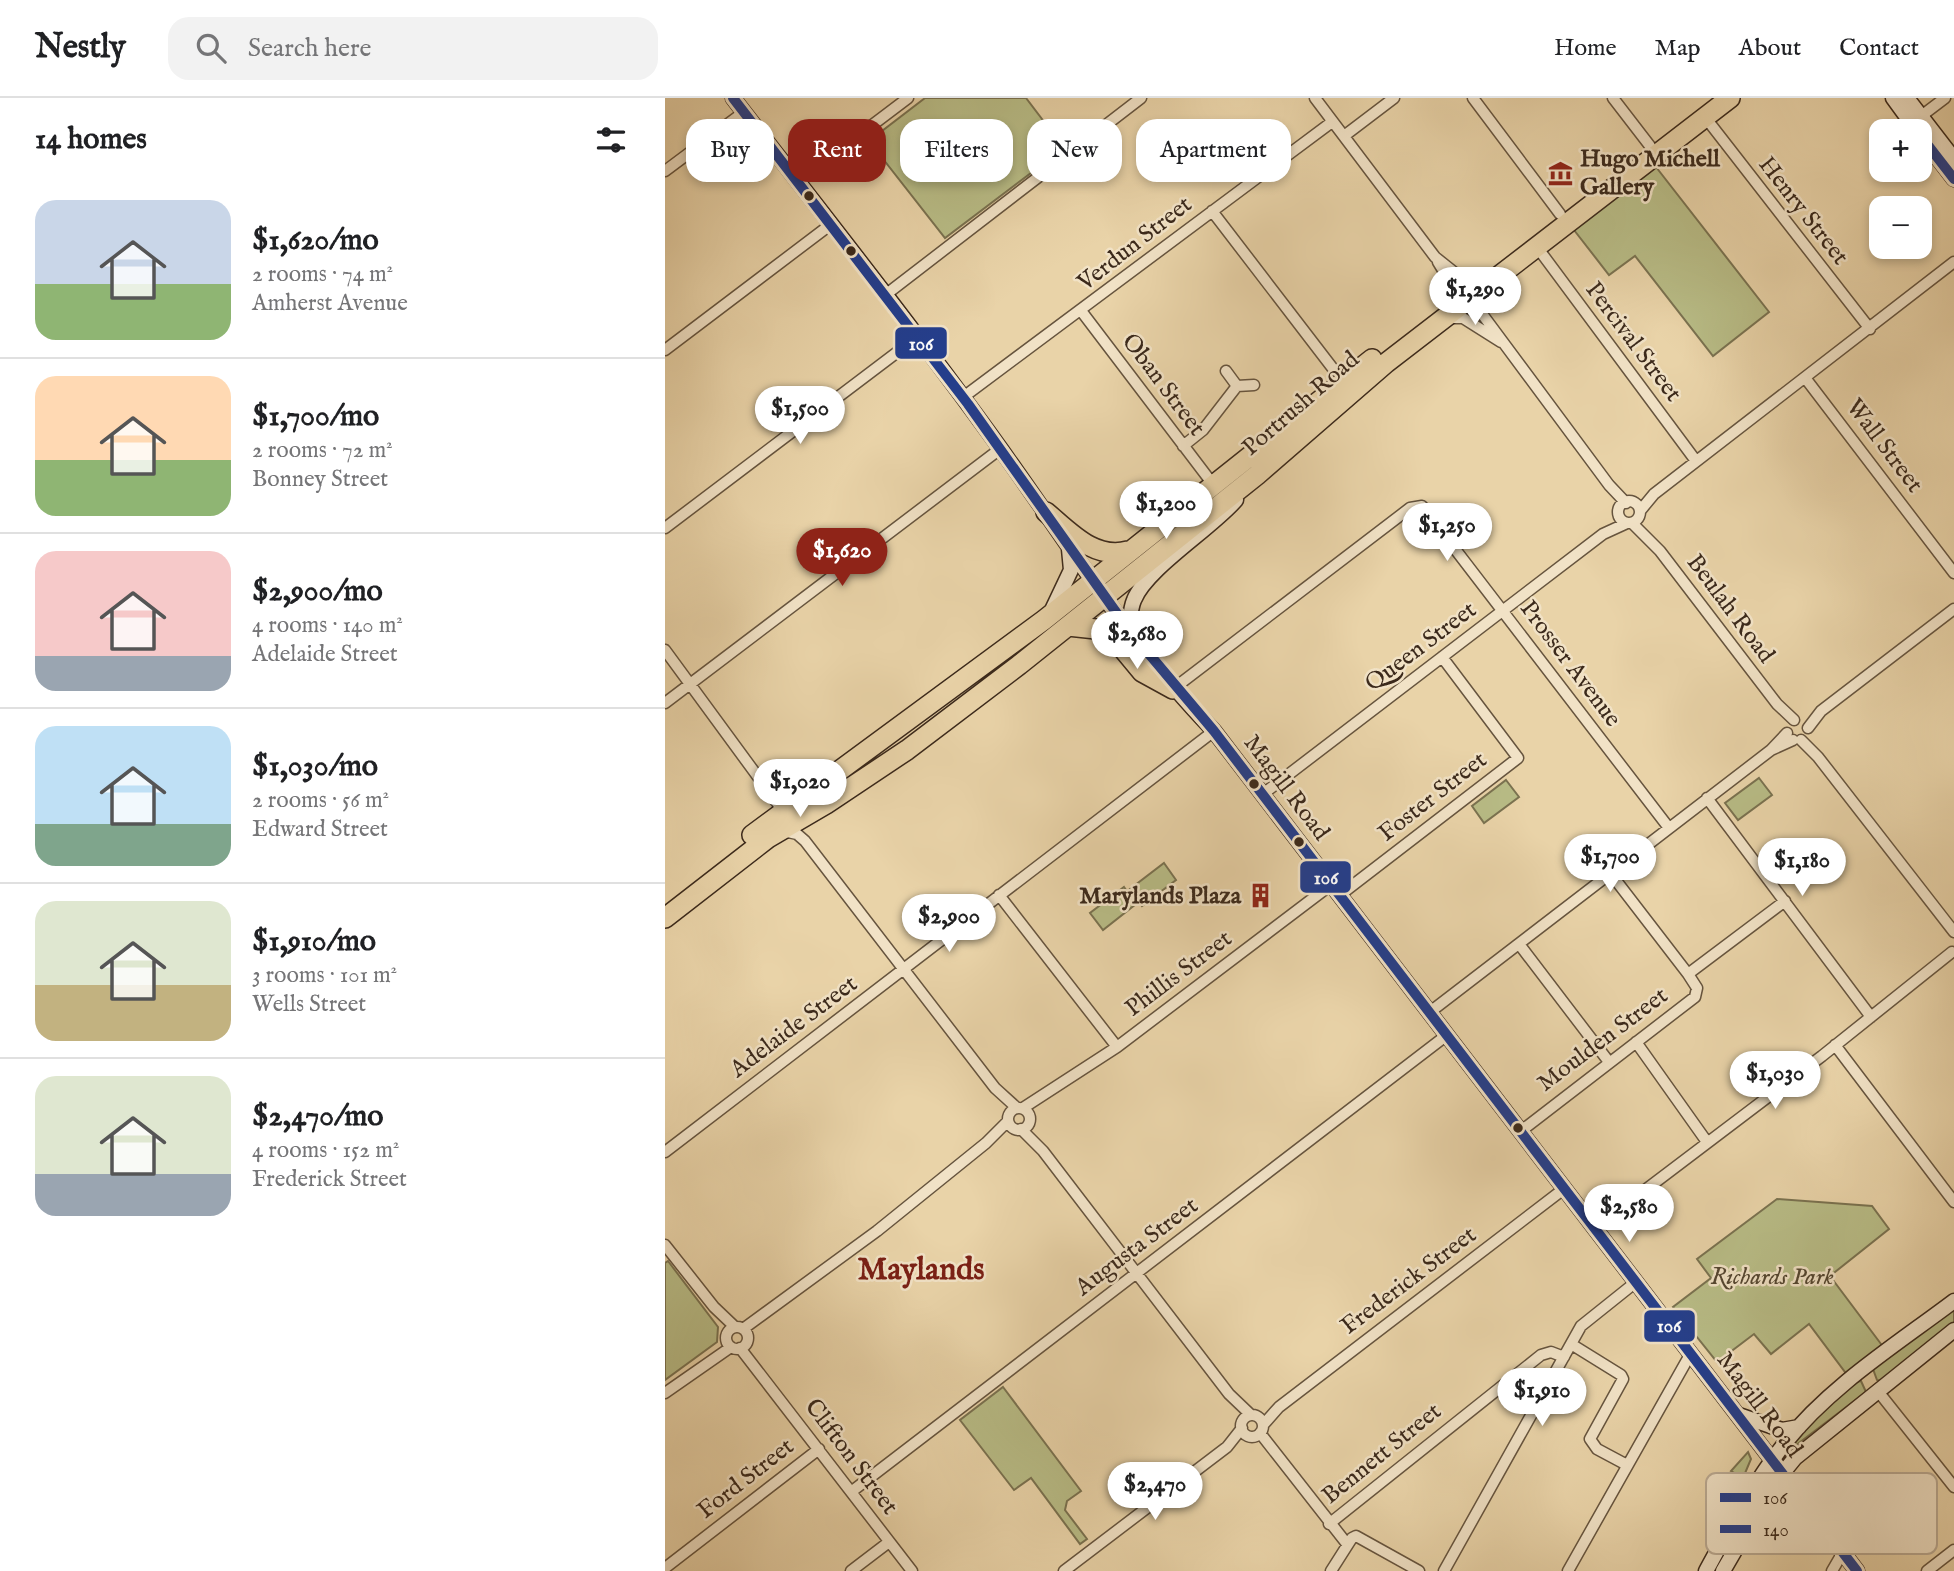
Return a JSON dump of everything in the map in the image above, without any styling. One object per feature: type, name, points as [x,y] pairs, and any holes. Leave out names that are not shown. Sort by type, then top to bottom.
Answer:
[{"type":"highway","name":"Portrush Road","points":[[665,901],[777,826],[826,804],[942,724],[1257,475],[1386,363],[1445,318],[1464,296],[1474,279],[1711,98]]},
{"type":"highway","points":[[1464,296],[1521,252],[1535,248],[1730,98]]},
{"type":"highway","name":"Portrush Road","points":[[665,918],[777,826],[1049,616],[1212,483],[1377,355],[1464,296]]},
{"type":"highway","points":[[1046,512],[1095,550],[1114,555],[1128,551]]},
{"type":"highway","points":[[1068,626],[1096,629],[1118,643],[1142,671],[1173,689]]},
{"type":"highway","points":[[777,826],[797,810],[856,783]]},
{"type":"main road","name":"Magill Road","points":[[733,98],[788,170]]},
{"type":"main road","points":[[1893,98],[1911,119]]},
{"type":"main road","points":[[1907,98],[1914,119]]},
{"type":"main road","points":[[1932,139],[1954,159]]},
{"type":"main road","points":[[1932,147],[1954,179]]},
{"type":"main road","name":"Magill Road","points":[[797,182],[1000,449],[1128,632],[1173,689],[1214,731],[1263,794],[1782,1473]]},
{"type":"main road","points":[[1128,632],[1134,600],[1145,581],[1220,519],[1257,475]]},
{"type":"main road","points":[[1049,616],[1066,586],[1071,570],[1069,544]]},
{"type":"main road","points":[[1765,1473],[1799,1427],[1862,1371],[1954,1301]]},
{"type":"main road","points":[[1782,1473],[1815,1438],[1954,1330]]},
{"type":"main road","points":[[1862,1371],[1877,1390]]},
{"type":"main road","points":[[1738,1414],[1782,1430],[1799,1427]]},
{"type":"main road","points":[[1706,1571],[1716,1554]]},
{"type":"main road","points":[[1723,1571],[1733,1554]]},
{"type":"main road","name":"Magill Road","points":[[1844,1554],[1857,1571]]},
{"type":"street","points":[[880,119],[908,98]]},
{"type":"street","points":[[884,296],[1141,98]]},
{"type":"street","name":"Beulah Road","points":[[1315,98],[1464,296],[1496,330],[1501,342],[1630,513],[1941,919],[1953,947]]},
{"type":"street","points":[[1343,136],[1394,98]]},
{"type":"street","points":[[1473,98],[1560,214]]},
{"type":"street","points":[[1613,98],[1650,146]]},
{"type":"street","points":[[1924,119],[1945,98]]},
{"type":"street","points":[[665,171],[744,112]]},
{"type":"street","name":"Henry Street","points":[[1705,117],[1870,329]]},
{"type":"street","name":"Verdun Street","points":[[962,398],[1082,312],[1332,121]]},
{"type":"street","points":[[1212,211],[1333,370]]},
{"type":"street","points":[[665,350],[830,225]]},
{"type":"street","name":"Percival Street","points":[[1535,248],[1696,461]]},
{"type":"street","name":"Beulah Road","points":[[1435,257],[1460,277],[1474,279]]},
{"type":"street","name":"Queen Street","points":[[1263,794],[1806,379],[1954,262]]},
{"type":"street","name":"Oban Street","points":[[1082,312],[1212,483]]},
{"type":"street","name":"Beulah Road","points":[[1445,318],[1463,318],[1501,342]]},
{"type":"street","points":[[665,528],[916,338]]},
{"type":"street","points":[[1226,372],[1237,386]]},
{"type":"street","name":"Wall Street","points":[[1806,379],[1954,573]]},
{"type":"street","points":[[1183,446],[1203,430],[1237,386],[1254,385]]},
{"type":"street","points":[[665,703],[1000,449]]},
{"type":"street","name":"Prosser Avenue","points":[[1173,689],[1414,506],[1425,508],[1669,828]]},
{"type":"street","points":[[1430,1012],[1954,609]]},
{"type":"street","points":[[665,650],[690,683],[777,826],[797,834],[805,841],[1347,1545]]},
{"type":"street","name":"Foster Street","points":[[1336,890],[1518,758],[1442,657]]},
{"type":"street","name":"Adelaide Street","points":[[665,1152],[1214,731]]},
{"type":"street","points":[[1707,798],[1871,1017]]},
{"type":"street","points":[[805,841],[807,825],[826,804]]},
{"type":"street","points":[[1611,874],[1688,974]]},
{"type":"street","name":"Phillis Street","points":[[665,1393],[1048,1094],[1336,890]]},
{"type":"street","points":[[999,895],[1117,1047]]},
{"type":"street","name":"Moulden Street","points":[[1521,1130],[1695,997],[1697,988],[1688,974],[1785,901]]},
{"type":"street","points":[[1519,944],[1609,1062]]},
{"type":"street","points":[[1595,1228],[1934,968],[1953,947]]},
{"type":"street","name":"Augusta Street","points":[[851,1492],[1447,1035]]},
{"type":"street","points":[[1636,1042],[1707,1142]]},
{"type":"street","points":[[1835,1045],[1954,1202]]},
{"type":"street","name":"Frederick Street","points":[[1064,1571],[1565,1188]]},
{"type":"street","name":"Clifton Street","points":[[665,1245],[912,1571]]},
{"type":"street","points":[[1444,1571],[1585,1321],[1636,1282]]},
{"type":"street","points":[[1571,1344],[1622,1375],[1623,1379],[1590,1439],[1597,1449],[1627,1465]]},
{"type":"street","name":"Bennett Street","points":[[1329,1524],[1541,1355],[1551,1352],[1564,1357]]},
{"type":"street","points":[[1567,1571],[1691,1353]]},
{"type":"street","points":[[1877,1390],[1954,1487]]},
{"type":"street","name":"Ford Street","points":[[665,1568],[819,1450]]},
{"type":"street","points":[[1331,1571],[1356,1536],[1419,1571]]},
{"type":"street","points":[[851,1571],[889,1542]]},
{"type":"street","points":[[1927,1571],[1954,1550]]},
{"type":"street","points":[[1832,1571],[1842,1554]]},
{"type":"green space","points":[[925,98],[1026,98],[1042,119],[1027,119],[1027,176],[945,238],[901,182],[1013,182],[1013,119],[900,119],[900,181],[886,163],[886,128]]},
{"type":"green space","points":[[1656,167],[1769,312],[1713,356],[1635,256],[1609,275],[1574,230]]},
{"type":"green space","points":[[1759,778],[1772,795],[1738,820],[1725,803]]},
{"type":"green space","points":[[1506,780],[1519,797],[1484,823],[1472,806]]},
{"type":"green space","points":[[1164,863],[1176,880],[1142,906],[1130,889]]},
{"type":"green space","points":[[1124,887],[1136,904],[1103,930],[1090,913]]},
{"type":"green space","name":"Richards Park","points":[[1777,1199],[1872,1206],[1889,1229],[1830,1276],[1887,1352],[1851,1380],[1809,1324],[1771,1354],[1754,1334],[1717,1362],[1673,1307],[1711,1278],[1697,1259]]},
{"type":"green space","points":[[668,1261],[718,1327],[717,1342],[665,1380],[665,1263]]},
{"type":"green space","points":[[1954,1307],[1954,1325],[1881,1381],[1877,1380],[1873,1369]]},
{"type":"green space","points":[[1861,1381],[1866,1392],[1791,1449],[1803,1430],[1856,1382]]},
{"type":"green space","points":[[1003,1387],[1081,1491],[1067,1501],[1065,1510],[1087,1539],[1080,1544],[1031,1478],[1014,1490],[960,1420]]},
{"type":"green space","points":[[1748,1452],[1751,1459],[1745,1473],[1731,1471]]},
{"type":"transit line","name":"106","points":[[733,98],[968,404],[1128,629],[1214,731],[1782,1473]]},
{"type":"transit line","name":"140","points":[[1932,151],[1954,179]]},
{"type":"transit line","name":"106","points":[[1844,1554],[1857,1571]]},
{"type":"place","name":"Hugo Michell Gallery","points":[[1560,173]]},
{"type":"place","name":"Marylands Plaza","points":[[1261,896]]},
{"type":"district","name":"Maylands","points":[[921,1270]]}]
